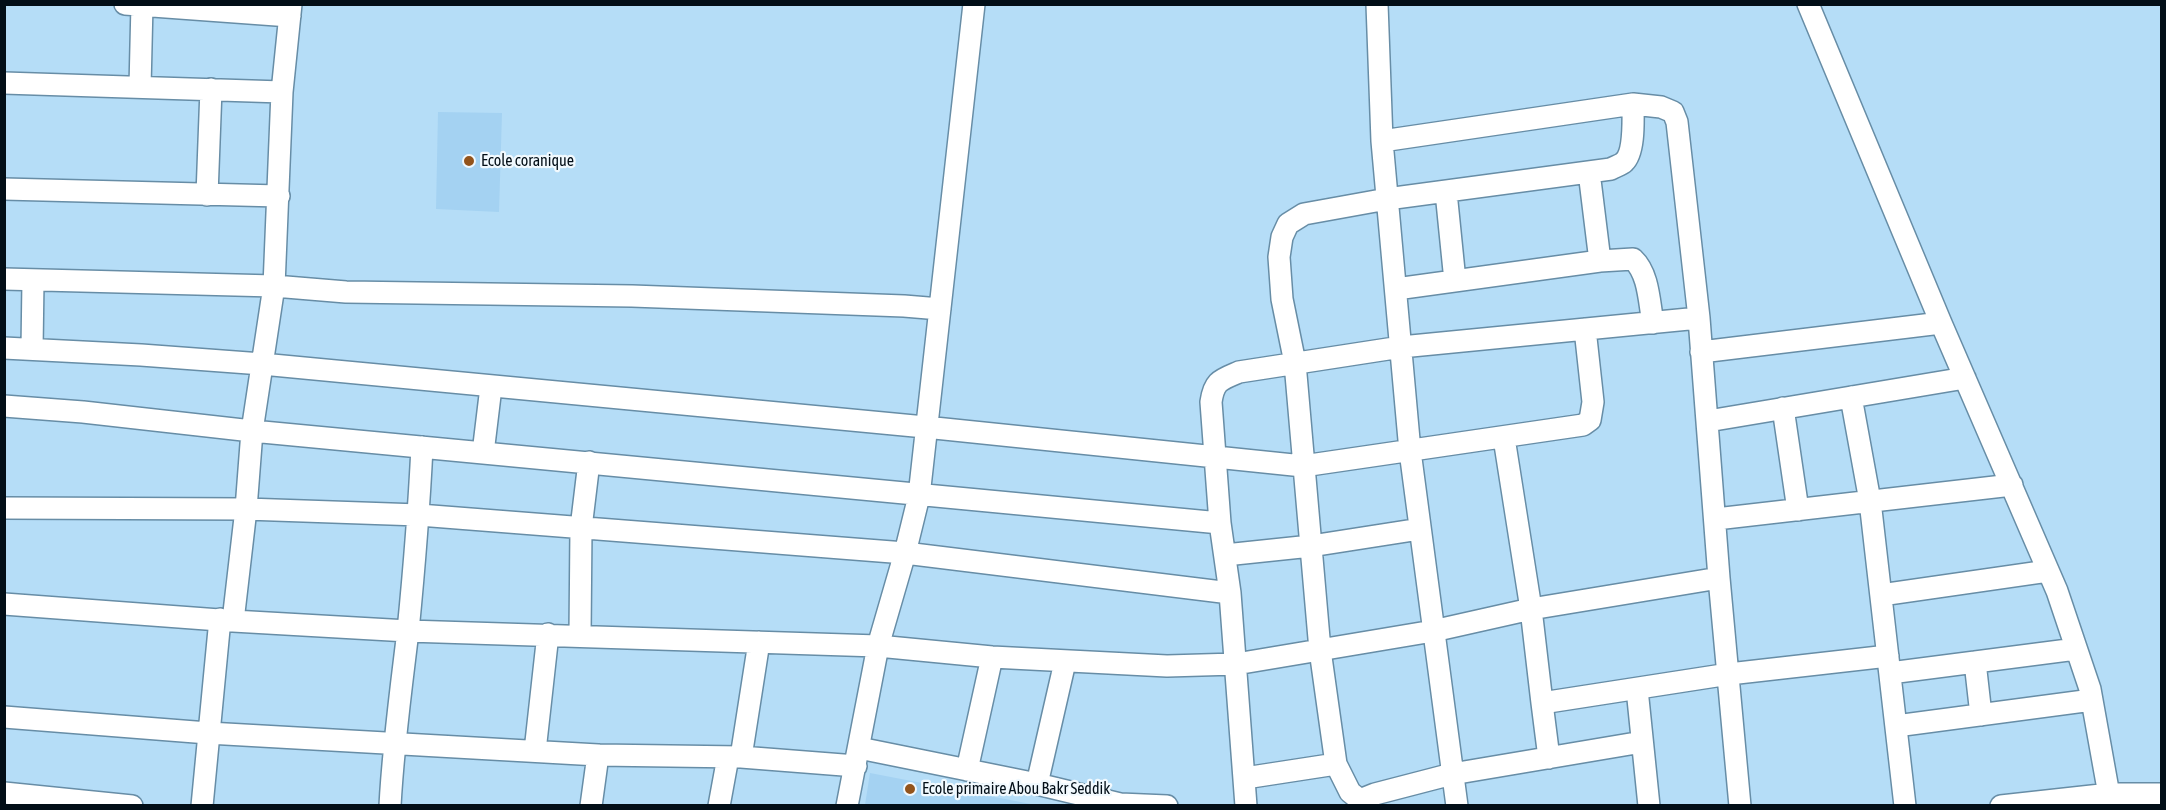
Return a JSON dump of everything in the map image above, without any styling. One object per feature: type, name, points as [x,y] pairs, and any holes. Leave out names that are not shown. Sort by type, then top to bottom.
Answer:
[{"type":"street","points":[[847,806],[878,646],[919,495],[974,4]]},
{"type":"street","points":[[1377,4],[1382,141],[1410,451],[1456,806]]},
{"type":"street","points":[[1808,4],[1941,323],[2048,571],[2092,700],[2111,800]]},
{"type":"street","points":[[140,87],[136,5],[290,10],[282,92],[274,286],[252,431],[246,509],[208,733],[201,806]]},
{"type":"street","points":[[4,83],[282,92]]},
{"type":"street","points":[[207,195],[211,89]]},
{"type":"street","points":[[1382,141],[1633,104],[1661,107],[1673,112],[1677,122],[1699,318],[1719,578],[1740,806]]},
{"type":"street","points":[[1633,104],[1631,143],[1628,155],[1624,162],[1611,169],[1387,199],[1304,214],[1288,224],[1282,237],[1279,257],[1282,299],[1295,363],[1320,650],[1336,764],[1350,792],[1361,803],[1375,794],[1452,774],[1642,742]]},
{"type":"street","points":[[1589,172],[1600,261]]},
{"type":"street","points":[[4,189],[279,196]]},
{"type":"street","points":[[1446,192],[1455,281]]},
{"type":"street","points":[[1396,290],[1600,261],[1633,259],[1641,266],[1653,323]]},
{"type":"street","points":[[4,279],[274,286],[346,292],[632,296],[940,309]]},
{"type":"street","points":[[32,349],[33,281]]},
{"type":"street","points":[[1246,806],[1230,593],[1220,523],[1211,402],[1213,388],[1220,380],[1239,372],[1401,347],[1699,318]]},
{"type":"street","points":[[1701,352],[1941,323]]},
{"type":"street","points":[[4,348],[262,364],[925,427],[1303,466],[1583,426],[1590,420],[1593,402],[1585,329]]},
{"type":"street","points":[[1708,421],[1965,378]]},
{"type":"street","points":[[483,453],[490,387]]},
{"type":"street","points":[[1851,397],[1870,501],[1905,806]]},
{"type":"street","points":[[4,406],[1220,523]]},
{"type":"street","points":[[1783,408],[1798,510]]},
{"type":"street","points":[[1504,438],[1531,609],[1550,758]]},
{"type":"street","points":[[390,806],[394,743],[419,515],[422,447]]},
{"type":"street","points":[[580,635],[581,528],[589,462]]},
{"type":"street","points":[[1716,519],[2012,485]]},
{"type":"street","points":[[4,508],[246,509],[419,515],[905,553],[1230,593]]},
{"type":"street","points":[[1225,555],[1311,546],[1420,529]]},
{"type":"street","points":[[1881,595],[2048,571]]},
{"type":"street","points":[[4,604],[408,631],[878,646],[992,657],[1167,666],[1236,664],[1433,631],[1531,609],[1719,578]]},
{"type":"street","points":[[535,751],[548,634]]},
{"type":"street","points":[[719,806],[734,757],[759,642]]},
{"type":"street","points":[[1542,703],[1729,674],[1889,664],[1975,662],[2076,649]]},
{"type":"street","points":[[967,770],[992,657]]},
{"type":"street","points":[[1037,784],[1065,662]]},
{"type":"street","points":[[1975,662],[1981,715]]},
{"type":"street","points":[[1636,688],[1649,806]]},
{"type":"street","points":[[1896,726],[2092,700]]},
{"type":"street","points":[[4,717],[208,733],[598,755],[858,757],[967,770],[1037,784],[1120,805],[1167,806]]},
{"type":"street","points":[[591,806],[598,755]]},
{"type":"street","points":[[1245,778],[1336,764]]},
{"type":"street","points":[[2001,806],[2111,800],[2162,794]]},
{"type":"street","points":[[16,798],[132,806]]},
{"type":"shaded area","name":"Ecole coranique","points":[[438,112],[502,113],[499,212],[436,209]]},
{"type":"shaded area","name":"Ecole primaire Abou Bakr Seddik","points":[[870,773],[1036,805],[865,805]]},
{"type":"place","name":"Ecole coranique","points":[[469,161]]},
{"type":"place","name":"Ecole primaire Abou Bakr Seddik","points":[[910,789]]}]
